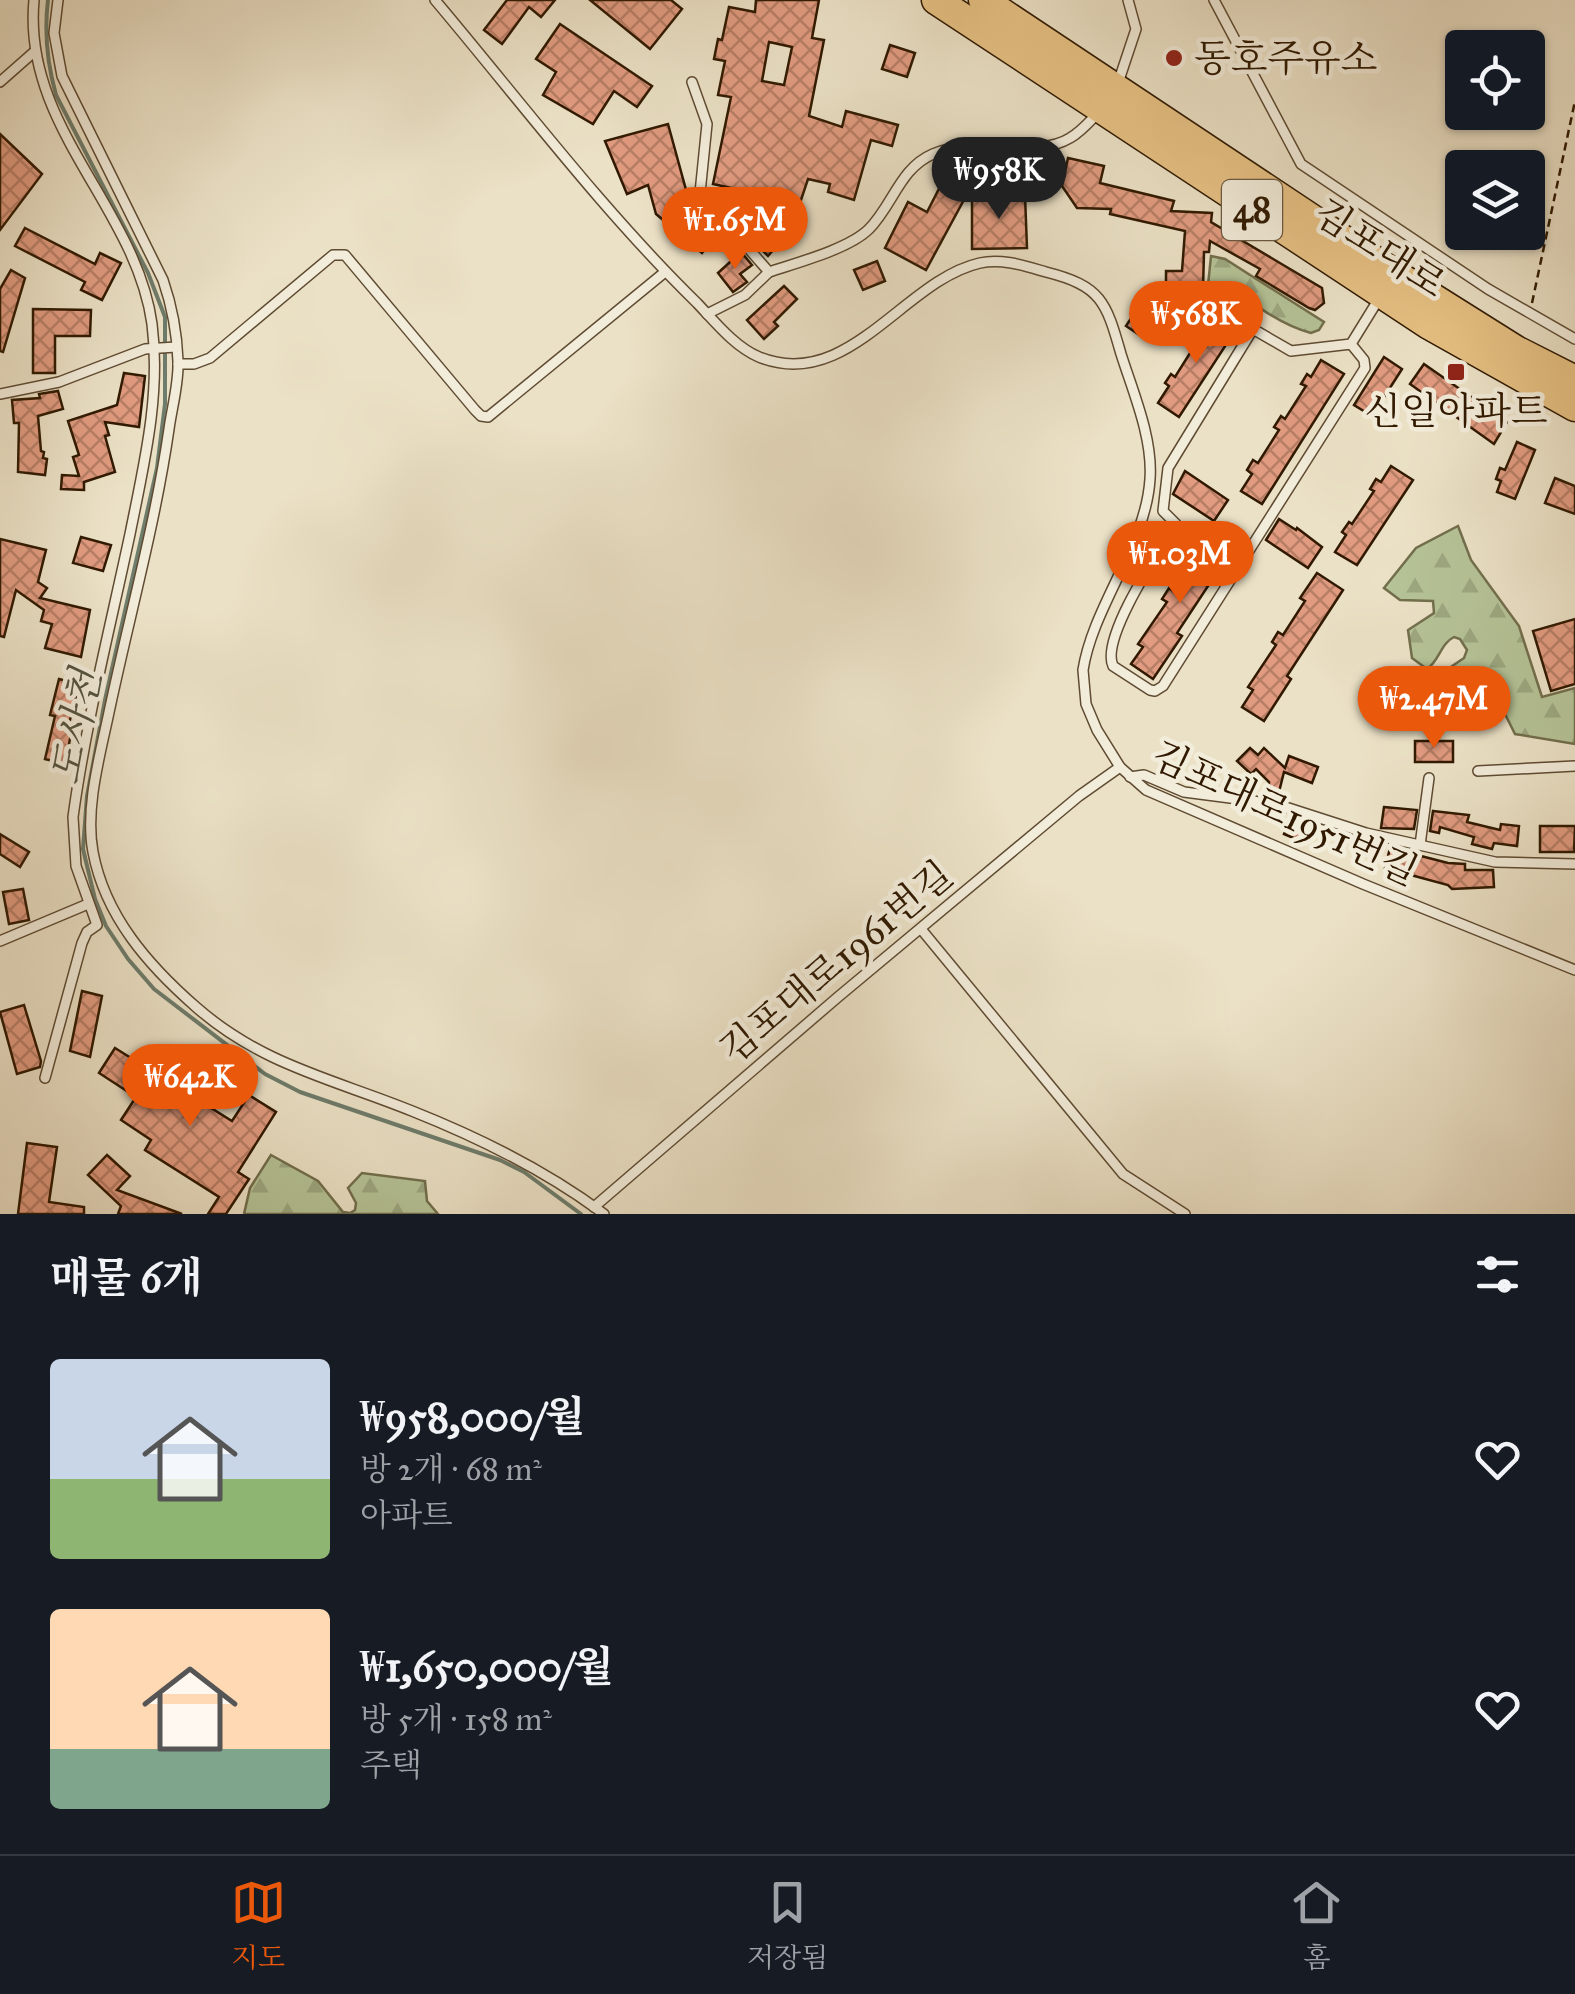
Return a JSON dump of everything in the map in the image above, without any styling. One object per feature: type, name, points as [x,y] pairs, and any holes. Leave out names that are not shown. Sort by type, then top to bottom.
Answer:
[{"type":"main road","name":"김포대로","points":[[936,0],[1108,99],[1388,284],[1486,359],[1575,407]]},
{"type":"main road","name":"김포대로","points":[[983,0],[1108,99]]},
{"type":"main road","name":"김포대로","points":[[1388,284],[1575,380]]},
{"type":"lane","points":[[34,0],[34,52],[62,128],[140,278],[157,347],[149,440],[73,817],[76,866],[88,904],[197,1008],[244,1044],[287,1066],[412,1110],[526,1162],[604,1214]]},
{"type":"lane","points":[[58,0],[54,34],[62,76],[164,280],[172,306],[178,364],[154,514],[106,728],[92,815],[93,852],[107,920]]},
{"type":"lane","name":"김포대로1951번길","points":[[435,0],[665,272],[757,357],[805,363],[832,357],[952,275],[979,264],[1011,263],[1090,287],[1114,328],[1147,443],[1150,470],[1149,491],[1139,525],[1082,670],[1090,716],[1120,766],[1156,796],[1575,970]]},
{"type":"lane","points":[[707,314],[745,295],[769,272],[863,234],[908,172],[935,153],[976,144],[1058,144],[1083,129],[1108,99],[1136,29],[1128,0]]},
{"type":"lane","points":[[1214,0],[1302,164],[1442,259],[1575,339]]},
{"type":"lane","points":[[0,82],[34,52]]},
{"type":"lane","points":[[692,82],[707,124],[700,193],[769,272]]},
{"type":"lane","points":[[178,364],[210,358],[334,256],[345,255],[475,410],[488,417],[665,272]]},
{"type":"lane","points":[[1351,344],[1388,284]]},
{"type":"lane","points":[[1253,329],[1291,351],[1351,344],[1365,362],[1364,368],[1163,686],[1150,690],[1113,666],[1110,654],[1131,596],[1176,524],[1163,510],[1166,472],[1253,329]]},
{"type":"lane","points":[[0,394],[59,382],[157,347],[174,347]]},
{"type":"lane","name":"김포대로1961번길","points":[[594,1207],[1079,796],[1120,766]]},
{"type":"lane","points":[[1478,771],[1575,766]]},
{"type":"lane","points":[[1130,778],[1144,775],[1184,792],[1276,804],[1366,833],[1495,862],[1575,864]]},
{"type":"lane","points":[[1420,845],[1429,778]]},
{"type":"lane","points":[[0,942],[88,904]]},
{"type":"lane","points":[[45,1078],[82,943],[87,932],[107,920]]},
{"type":"lane","points":[[921,929],[1123,1174],[1185,1214]]},
{"type":"path","points":[[1530,314],[1575,101]]},
{"type":"green space","points":[[1211,256],[1225,259],[1324,322],[1319,330],[1311,333],[1288,325],[1228,284],[1221,293],[1207,295]]},
{"type":"green space","points":[[1458,526],[1471,560],[1519,626],[1542,697],[1575,688],[1575,744],[1515,734],[1505,714],[1491,701],[1494,684],[1488,675],[1478,676],[1462,690],[1449,689],[1445,671],[1464,658],[1467,650],[1460,639],[1449,640],[1427,669],[1412,658],[1408,630],[1434,613],[1433,601],[1400,600],[1384,588],[1416,548]]},
{"type":"green space","points":[[271,1155],[318,1181],[343,1212],[355,1210],[356,1203],[348,1188],[362,1173],[425,1181],[427,1201],[438,1214],[244,1214],[250,1188]]},
{"type":"building","points":[[507,0],[555,0],[541,17],[529,7],[502,44],[484,30]]},
{"type":"building","points":[[590,0],[671,0],[682,9],[650,49]]},
{"type":"building","points":[[756,0],[819,0],[812,38],[824,40],[809,116],[842,127],[846,111],[898,125],[892,146],[871,140],[854,200],[828,192],[830,184],[808,179],[799,206],[777,199],[767,232],[779,243],[768,256],[747,235],[762,219],[739,212],[745,191],[713,184],[731,97],[718,95],[725,61],[714,59],[718,39],[722,40],[729,7],[755,12]],"holes":[[[769,42],[792,47],[784,85],[762,81]]]},
{"type":"building","points":[[560,24],[652,86],[637,107],[614,91],[593,124],[543,95],[556,72],[536,59]]},
{"type":"building","points":[[890,45],[915,53],[907,77],[882,69]]},
{"type":"building","points":[[668,124],[688,197],[721,230],[702,253],[656,214],[648,185],[627,194],[605,141]]},
{"type":"building","points":[[0,134],[42,174],[0,230]]},
{"type":"building","points":[[956,156],[967,163],[967,174],[953,196],[966,196],[926,270],[885,248],[908,202],[927,212],[944,179],[938,176],[948,158]]},
{"type":"building","points":[[1068,158],[1104,166],[1100,183],[1174,201],[1171,211],[1212,213],[1211,222],[1322,288],[1324,303],[1315,310],[1309,308],[1256,276],[1260,269],[1210,241],[1209,252],[1204,252],[1203,290],[1166,290],[1166,271],[1182,271],[1185,231],[1110,214],[1111,209],[1077,208],[1062,186]]},
{"type":"building","points":[[1025,195],[1027,248],[972,249],[972,196]]},
{"type":"building","points":[[25,228],[95,264],[100,253],[121,263],[102,300],[81,290],[85,282],[15,246]]},
{"type":"building","points":[[741,252],[752,265],[740,274],[747,282],[733,292],[718,273]]},
{"type":"building","points":[[877,261],[885,281],[863,290],[854,270]]},
{"type":"building","points":[[11,270],[25,278],[3,352],[0,289]]},
{"type":"building","points":[[784,286],[797,299],[774,322],[778,326],[764,339],[747,320]]},
{"type":"building","points":[[1151,297],[1164,305],[1144,338],[1126,326],[1141,303],[1145,306]]},
{"type":"building","points":[[33,309],[91,310],[90,336],[55,336],[55,373],[33,373]]},
{"type":"building","points":[[1213,317],[1235,331],[1179,417],[1158,403],[1169,386],[1165,383],[1171,374],[1175,377],[1197,342],[1193,339],[1199,329],[1203,332]]},
{"type":"building","points":[[1384,357],[1402,369],[1372,416],[1354,405]]},
{"type":"building","points":[[1321,360],[1344,374],[1262,504],[1241,491],[1252,474],[1247,470],[1253,460],[1258,463],[1279,430],[1274,427],[1281,416],[1285,419],[1306,386],[1301,384],[1307,374],[1311,377]]},
{"type":"building","points":[[1424,364],[1507,422],[1494,444],[1410,384]]},
{"type":"building","points":[[124,373],[145,376],[139,427],[105,422],[115,472],[84,482],[84,490],[61,489],[62,475],[79,476],[73,457],[79,455],[68,421],[117,405]]},
{"type":"building","points":[[58,391],[63,409],[38,416],[41,451],[47,459],[45,475],[18,472],[19,423],[14,423],[12,400],[40,398],[39,394]]},
{"type":"building","points":[[1517,442],[1535,450],[1515,499],[1497,492],[1501,481],[1496,479],[1500,468],[1505,470]]},
{"type":"building","points":[[1391,466],[1413,480],[1357,565],[1335,552],[1346,535],[1342,532],[1374,491],[1370,489],[1376,479],[1381,482]]},
{"type":"building","points":[[1185,471],[1228,500],[1214,521],[1173,494]]},
{"type":"building","points":[[1555,478],[1575,486],[1575,514],[1545,503]]},
{"type":"building","points":[[1279,519],[1322,547],[1308,568],[1266,540]]},
{"type":"building","points":[[1211,533],[1233,548],[1177,633],[1182,636],[1153,679],[1131,664],[1143,647],[1138,644],[1167,602],[1162,599],[1169,588],[1173,591],[1194,560],[1189,557],[1196,546],[1201,549]]},
{"type":"building","points":[[81,537],[111,545],[103,571],[73,563]]},
{"type":"building","points":[[0,539],[46,550],[38,582],[47,588],[40,598],[90,610],[81,657],[45,648],[52,624],[41,621],[44,610],[16,590],[4,637],[0,636]]},
{"type":"building","points":[[1317,573],[1343,590],[1287,676],[1291,679],[1264,721],[1242,707],[1253,690],[1248,687],[1276,645],[1272,642],[1278,632],[1283,635],[1305,601],[1300,598]]},
{"type":"building","points":[[1575,619],[1575,684],[1551,691],[1533,631]]},
{"type":"building","points":[[59,679],[79,684],[68,728],[72,729],[65,764],[45,759]]},
{"type":"building","points":[[1415,741],[1453,741],[1453,762],[1415,762]]},
{"type":"building","points":[[1250,748],[1258,755],[1264,748],[1285,768],[1289,756],[1318,767],[1312,783],[1284,772],[1278,796],[1269,795],[1269,782],[1256,769],[1251,774],[1237,761]]},
{"type":"building","points":[[1384,807],[1417,810],[1414,829],[1381,828]]},
{"type":"building","points":[[1433,811],[1469,815],[1467,822],[1500,830],[1501,824],[1519,826],[1517,846],[1494,843],[1492,849],[1472,844],[1474,837],[1440,827],[1439,833],[1430,831]]},
{"type":"building","points":[[1291,817],[1310,824],[1303,842],[1284,834]]},
{"type":"building","points":[[1540,826],[1575,826],[1574,852],[1540,852]]},
{"type":"building","points":[[0,834],[29,852],[20,867],[0,854]]},
{"type":"building","points":[[1390,848],[1465,864],[1465,870],[1493,870],[1494,887],[1452,889],[1385,868]]},
{"type":"building","points":[[23,889],[29,920],[9,924],[3,892]]},
{"type":"building","points":[[82,991],[102,996],[90,1057],[70,1051]]},
{"type":"building","points":[[24,1005],[41,1061],[40,1067],[17,1074],[0,1012]]},
{"type":"building","points":[[115,1048],[232,1121],[249,1095],[276,1112],[238,1172],[249,1179],[226,1214],[208,1214],[219,1197],[145,1150],[151,1140],[121,1120],[136,1097],[99,1073]]},
{"type":"building","points":[[27,1143],[57,1147],[49,1202],[84,1207],[84,1214],[18,1214]]},
{"type":"building","points":[[107,1155],[130,1176],[117,1190],[182,1214],[118,1214],[121,1206],[88,1175]]},
{"type":"waterway","name":"도사천","points":[[48,0],[47,48],[56,95],[148,273],[165,317],[165,404],[157,468],[87,796],[83,849],[106,926],[154,989],[265,1074],[300,1092],[500,1160],[524,1172],[581,1214]]},
{"type":"place","name":"동호주유소","points":[[1174,58]]},
{"type":"place","name":"신일아파트","points":[[1456,372]]}]
